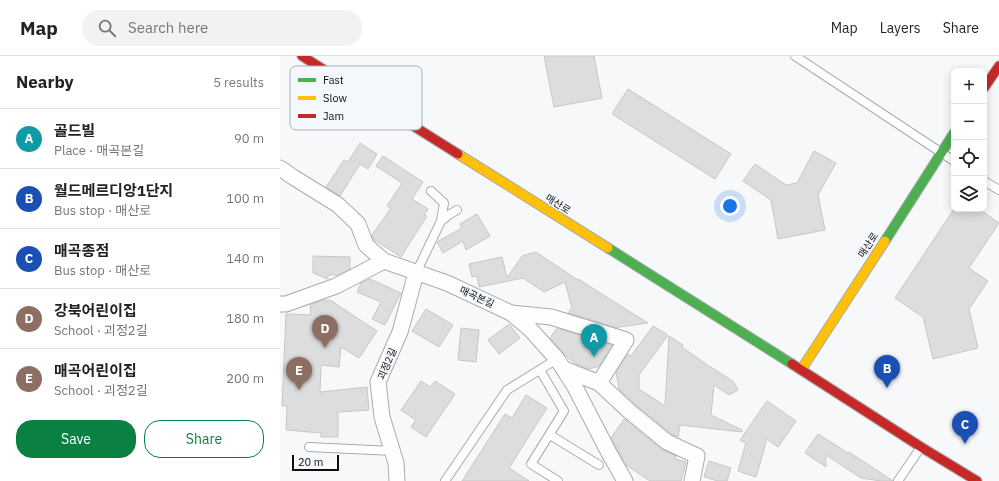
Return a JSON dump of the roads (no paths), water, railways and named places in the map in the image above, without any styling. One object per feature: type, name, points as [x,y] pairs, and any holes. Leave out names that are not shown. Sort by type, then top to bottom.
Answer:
[{"type":"street","name":"매산로","points":[[302,56],[318,66]]},
{"type":"street","points":[[987,84],[999,66]]},
{"type":"street","name":"매산로","points":[[420,130],[977,481]]},
{"type":"street","name":"매산로","points":[[801,370],[951,138]]},
{"type":"street","name":"매곡본길","points":[[280,168],[338,204],[358,224],[366,245],[384,261],[447,283],[511,313],[530,329],[560,364],[575,387],[625,481]]},
{"type":"street","points":[[280,304],[286,304],[336,286],[384,261]]},
{"type":"street","name":"괴정2길","points":[[397,481],[396,463],[382,417],[378,382],[400,332],[416,273]]},
{"type":"street","points":[[511,313],[551,316],[626,340],[599,383]]},
{"type":"street","points":[[560,364],[599,383],[628,411],[667,442],[697,456],[692,481]]},
{"type":"lane","points":[[796,56],[951,159]]},
{"type":"lane","points":[[987,183],[999,190]]},
{"type":"lane","points":[[416,273],[441,221],[444,203],[431,191]]},
{"type":"lane","points":[[441,221],[457,210]]},
{"type":"lane","points":[[444,481],[507,390],[540,370],[560,364]]},
{"type":"lane","points":[[540,370],[564,411],[531,464],[558,481]]},
{"type":"lane","points":[[550,434],[599,465]]},
{"type":"lane","points":[[309,447],[393,451]]},
{"type":"lane","points":[[898,481],[921,447]]},
{"type":"place","name":"강북어린이집","points":[[325,348]]},
{"type":"place","name":"골드빌","points":[[594,357]]},
{"type":"place","name":"월드메르디앙1단지","points":[[887,388]]},
{"type":"place","name":"매곡어린이집","points":[[299,390]]},
{"type":"place","name":"매곡종점","points":[[965,444]]}]
